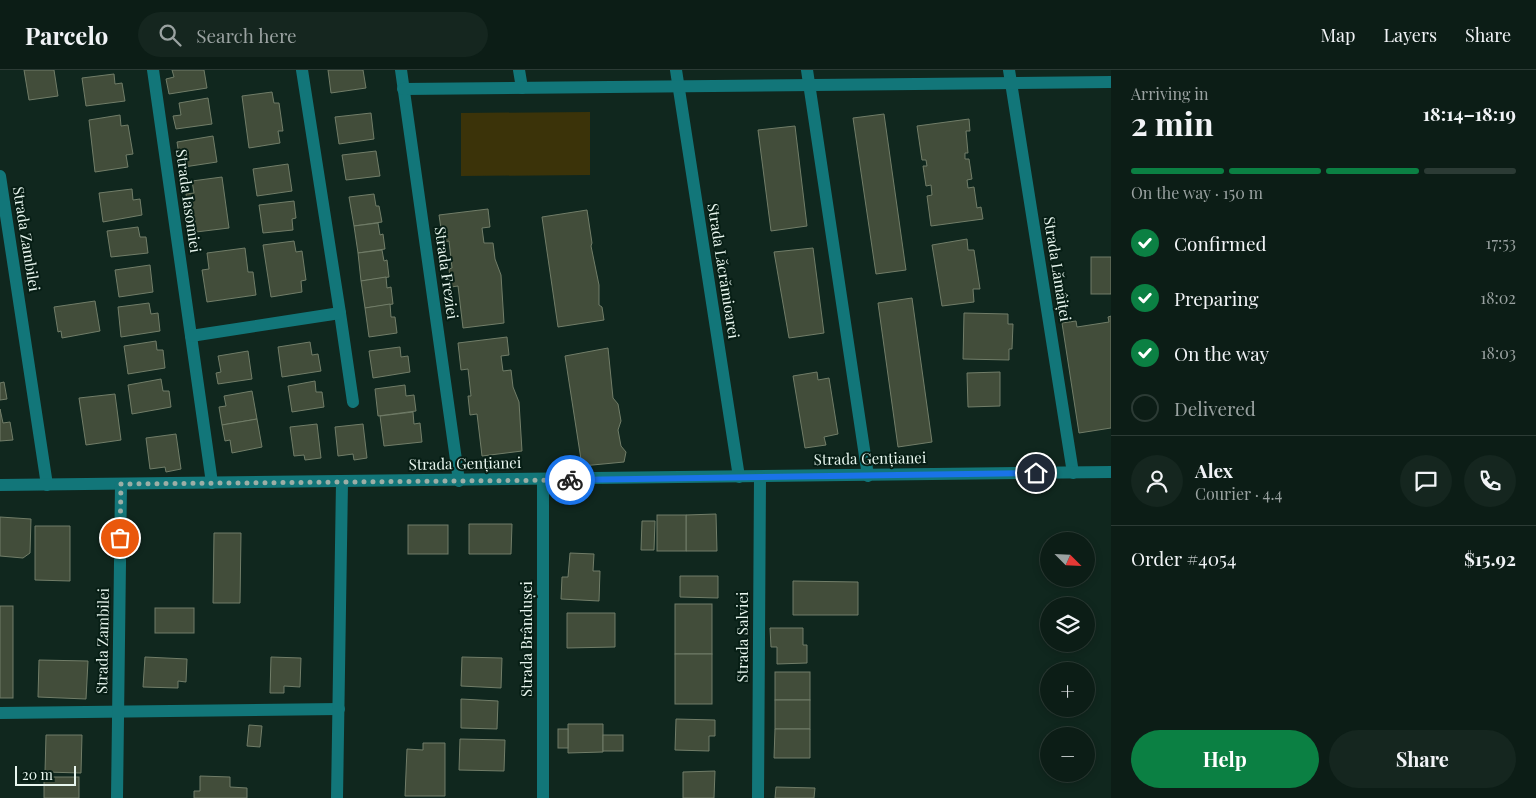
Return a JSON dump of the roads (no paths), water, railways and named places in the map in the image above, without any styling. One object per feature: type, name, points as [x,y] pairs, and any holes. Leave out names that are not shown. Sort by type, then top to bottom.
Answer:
[{"type":"street","name":"Strada Iasomiei","points":[[153,70],[212,483]]},
{"type":"street","points":[[302,70],[353,402]]},
{"type":"street","name":"Strada Freziei","points":[[401,70],[459,481]]},
{"type":"street","points":[[519,70],[522,88]]},
{"type":"street","name":"Strada Lăcrămioarei","points":[[676,70],[739,477]]},
{"type":"street","points":[[808,70],[868,476]]},
{"type":"street","points":[[403,89],[810,85],[1010,76],[1111,82]]},
{"type":"street","name":"Strada Lămâiței","points":[[1010,76],[1073,473]]},
{"type":"street","name":"Strada Zambilei","points":[[0,176],[47,485]]},
{"type":"street","points":[[191,336],[340,313]]},
{"type":"street","name":"Strada Gențianei","points":[[0,485],[1111,472]]},
{"type":"street","name":"Strada Salviei","points":[[758,798],[760,477]]},
{"type":"street","name":"Strada Brândușei","points":[[543,480],[543,798]]},
{"type":"street","points":[[337,798],[342,482]]},
{"type":"street","name":"Strada Zambilei","points":[[117,798],[121,484]]},
{"type":"street","points":[[0,713],[338,709]]}]
